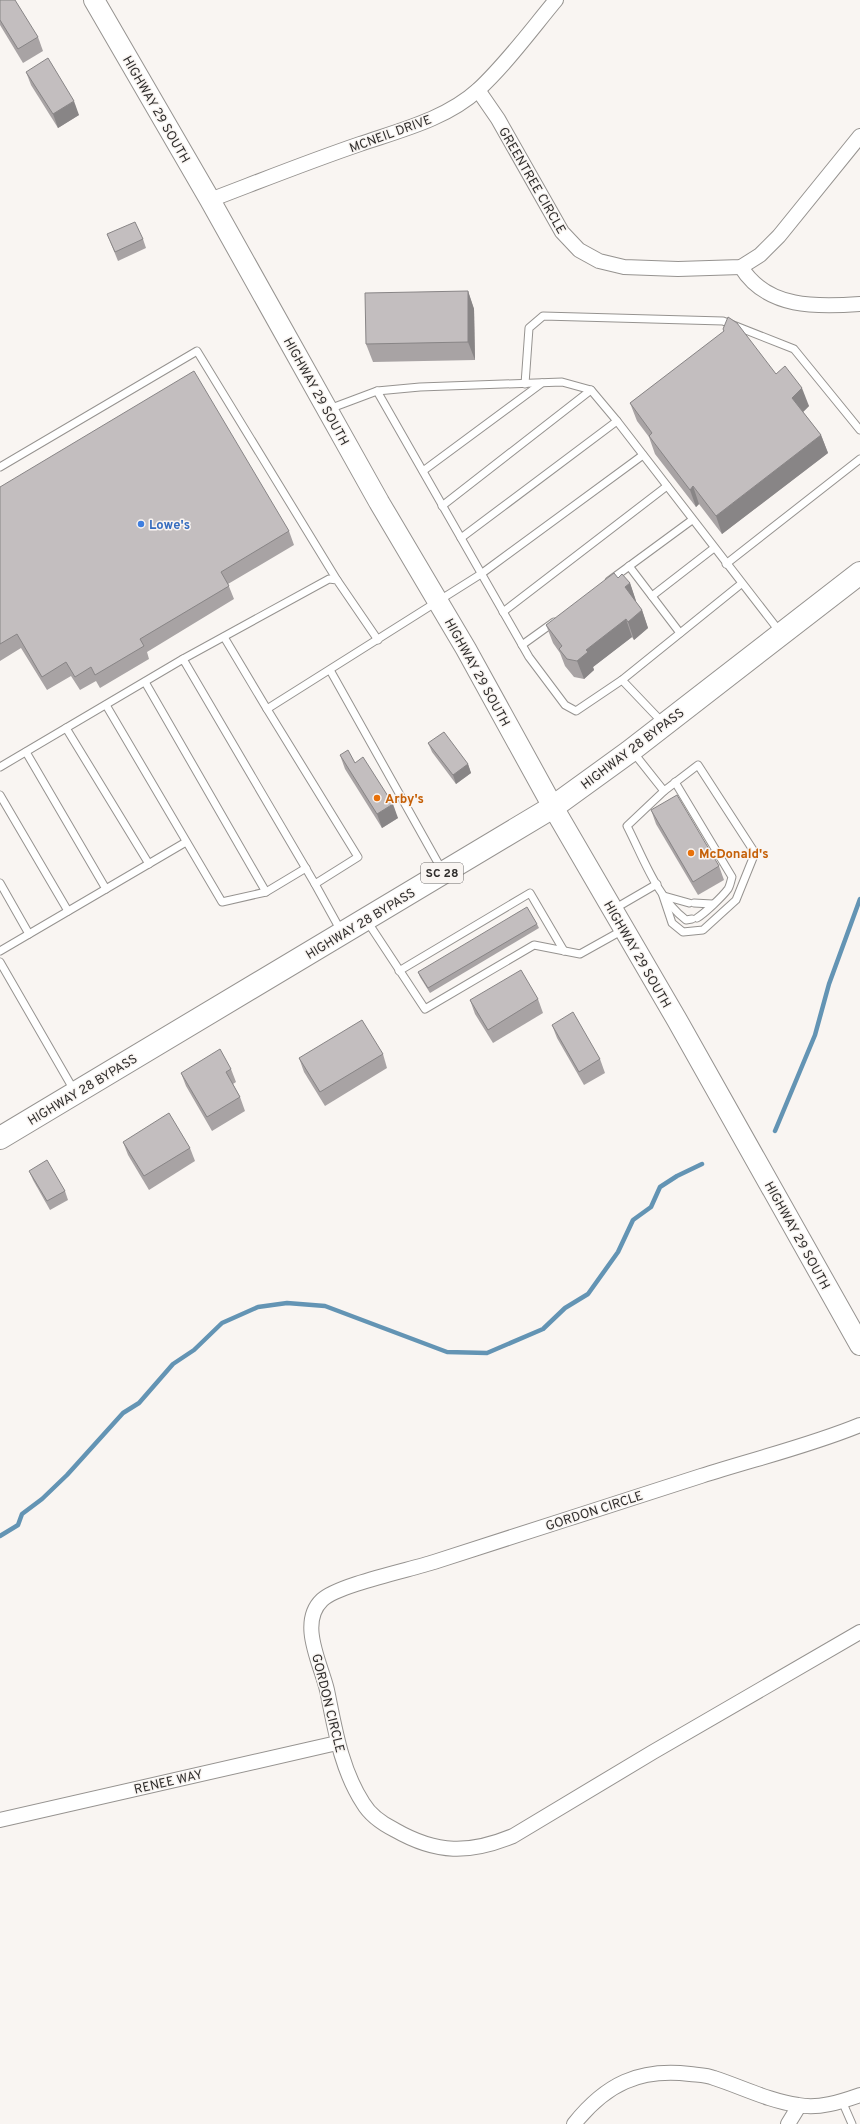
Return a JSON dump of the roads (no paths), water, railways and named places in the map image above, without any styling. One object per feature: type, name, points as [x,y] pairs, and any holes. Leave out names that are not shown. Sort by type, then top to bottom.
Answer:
[{"type":"highway","name":"HIGHWAY 28 BYPASS","points":[[0,1138],[553,807],[632,750],[860,573]]},
{"type":"main road","name":"HIGHWAY 29 SOUTH","points":[[94,0],[210,200],[379,502],[438,602],[553,807],[624,929],[860,1345]]},
{"type":"street","name":"MCNEIL DRIVE","points":[[210,200],[361,144],[412,127],[450,109],[478,90],[505,62],[556,0]]},
{"type":"street","name":"GREENTREE CIRCLE","points":[[478,90],[498,119],[562,232],[579,250],[599,262],[624,267],[678,269],[741,267]]},
{"type":"street","points":[[860,136],[779,236],[760,255],[741,267],[749,279],[764,291],[798,304],[860,304]]},
{"type":"street","name":"GORDON CIRCLE","points":[[860,1425],[448,1558],[332,1592],[317,1606],[312,1618],[311,1632],[327,1688],[337,1744],[355,1789],[364,1805],[384,1824],[414,1841],[435,1847],[470,1849],[492,1845],[513,1836],[653,1752],[860,1632]]},
{"type":"street","name":"RENEE WAY","points":[[0,1820],[337,1744]]},
{"type":"street","points":[[574,2124],[585,2110],[606,2093],[622,2083],[639,2076],[668,2072],[712,2077],[776,2101],[799,2106],[834,2104],[860,2095]]},
{"type":"street","points":[[788,2124],[799,2106]]},
{"type":"lane","points":[[525,384],[529,328],[543,316],[723,321],[794,349],[860,430]]},
{"type":"lane","points":[[0,467],[197,351],[337,580],[378,640]]},
{"type":"lane","points":[[328,410],[377,391],[420,387],[562,382],[591,390],[617,421],[741,584],[782,634]]},
{"type":"lane","points":[[423,471],[542,383]]},
{"type":"lane","points":[[442,506],[591,390]]},
{"type":"lane","points":[[377,391],[522,645],[565,705],[576,711],[622,680],[741,584]]},
{"type":"lane","points":[[461,538],[617,421]]},
{"type":"lane","points":[[267,709],[482,574],[643,455]]},
{"type":"lane","points":[[726,564],[860,459]]},
{"type":"lane","points":[[503,612],[667,486]]},
{"type":"lane","points":[[604,585],[692,520]]},
{"type":"lane","points":[[652,596],[714,548]]},
{"type":"lane","points":[[629,566],[680,633]]},
{"type":"lane","points":[[0,768],[183,659],[329,579],[337,580]]},
{"type":"lane","points":[[522,645],[560,617]]},
{"type":"lane","points":[[224,637],[358,857],[315,884]]},
{"type":"lane","points":[[183,659],[306,868],[342,933]]},
{"type":"lane","points":[[330,670],[444,872]]},
{"type":"lane","points":[[622,680],[664,725]]},
{"type":"lane","points":[[145,682],[266,892]]},
{"type":"lane","points":[[106,705],[222,902],[266,892],[306,868]]},
{"type":"lane","points":[[66,728],[149,864]]},
{"type":"lane","points":[[632,750],[664,791]]},
{"type":"lane","points":[[26,752],[106,889]]},
{"type":"lane","points":[[698,765],[755,853],[736,900],[703,930],[683,932],[672,923],[663,896],[627,826],[675,782],[698,765]]},
{"type":"lane","points":[[663,896],[676,912],[686,920],[694,919],[707,912],[712,904],[728,888],[732,877],[675,782]]},
{"type":"lane","points":[[0,795],[68,911]]},
{"type":"lane","points":[[0,951],[186,842]]},
{"type":"lane","points":[[0,883],[29,934]]},
{"type":"lane","points":[[613,910],[657,884]]},
{"type":"lane","points":[[399,970],[530,893],[564,951]]},
{"type":"lane","points":[[663,896],[691,903],[712,904]]},
{"type":"lane","points":[[366,919],[425,1009],[534,945],[580,954],[624,929]]},
{"type":"lane","points":[[0,962],[75,1093]]},
{"type":"lane","points":[[842,2101],[852,2124]]},
{"type":"waterway","points":[[775,1131],[815,1035],[829,984],[860,899]]},
{"type":"waterway","points":[[0,1536],[18,1525],[22,1514],[42,1499],[67,1475],[123,1413],[139,1403],[173,1364],[194,1350],[222,1323],[258,1307],[287,1303],[325,1306],[447,1352],[487,1353],[543,1329],[565,1308],[588,1294],[618,1252],[633,1220],[651,1207],[660,1187],[677,1176],[702,1164]]},
{"type":"place","name":"Lowe's","points":[[141,524]]},
{"type":"place","name":"Arby's","points":[[377,798]]},
{"type":"place","name":"McDonald's","points":[[691,853]]}]
